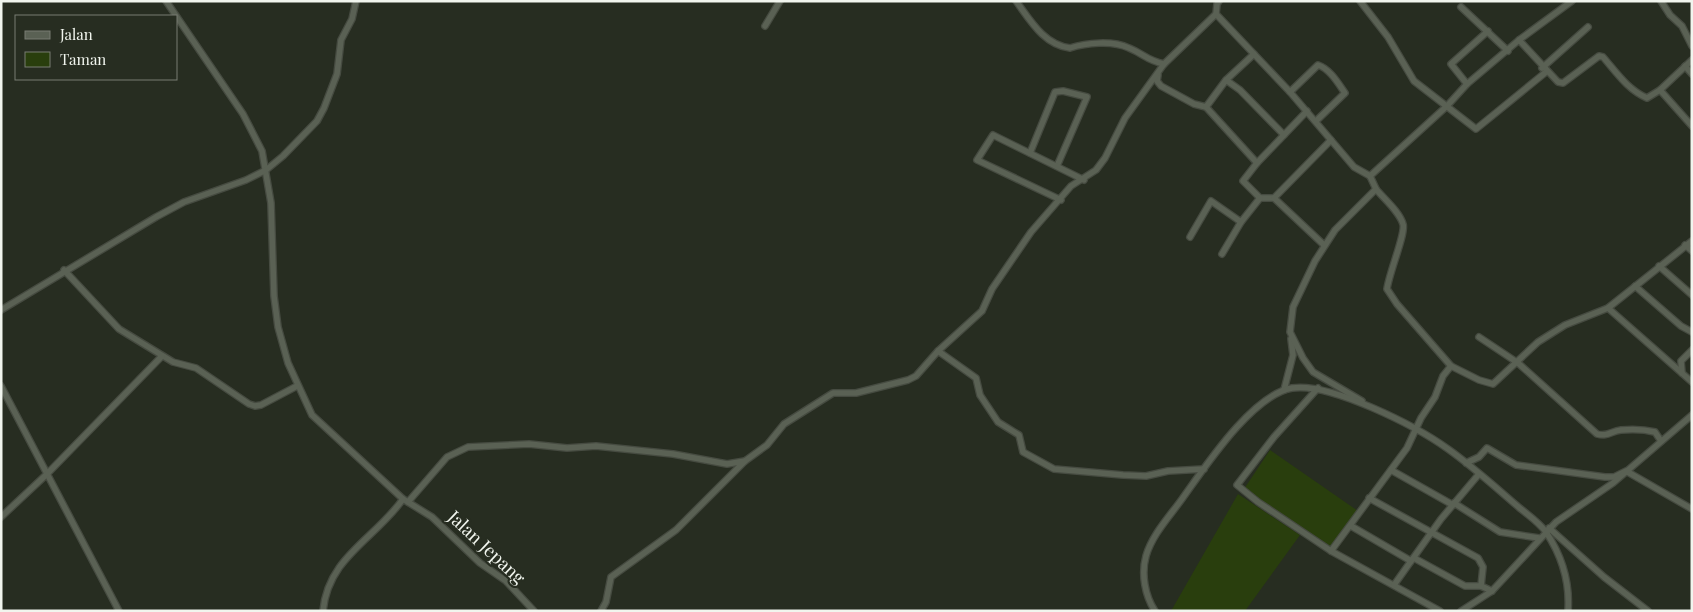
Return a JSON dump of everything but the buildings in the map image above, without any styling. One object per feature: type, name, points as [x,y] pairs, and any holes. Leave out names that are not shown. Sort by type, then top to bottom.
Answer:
[{"type":"street","name":"Jalan Jepang","points":[[166,1],[176,15]]},
{"type":"street","points":[[1,310],[64,270],[184,202],[226,188],[266,170],[283,156],[309,130],[324,108],[337,74],[341,54],[340,45],[352,19],[356,1]]},
{"type":"street","points":[[765,26],[780,1]]},
{"type":"street","points":[[1016,1],[1038,31],[1055,44],[1067,48],[1082,43],[1097,45],[1113,42],[1130,48],[1149,61],[1164,64]]},
{"type":"street","points":[[601,611],[606,602],[611,577],[676,530],[745,461],[767,445],[784,424],[833,393],[856,393],[908,380],[916,376],[938,351],[982,311],[992,289],[1031,232],[1061,200],[1071,186],[1084,180],[1096,170],[1105,158],[1125,118],[1164,64],[1216,14],[1219,1]]},
{"type":"street","points":[[1360,1],[1388,37],[1414,81],[1468,125],[1476,129],[1544,70],[1588,27]]},
{"type":"street","points":[[1370,176],[1447,106],[1467,84],[1519,40],[1557,14],[1572,1]]},
{"type":"street","points":[[1661,1],[1670,15],[1682,26],[1692,46]]},
{"type":"street","points":[[1461,7],[1508,50]]},
{"type":"street","points":[[1216,14],[1290,92],[1354,167],[1370,176],[1376,189],[1403,223],[1404,232],[1396,251],[1387,289],[1451,366],[1492,384],[1538,342],[1565,325],[1608,308],[1692,241]]},
{"type":"street","name":"Jalan Jepang","points":[[178,19],[243,114],[262,152],[271,203],[274,296],[278,327],[297,386],[312,415],[324,428],[405,500],[432,517],[480,563],[506,581],[534,611]]},
{"type":"street","points":[[1467,84],[1451,64],[1488,31]]},
{"type":"street","points":[[1519,40],[1544,70],[1558,82],[1563,83],[1599,56],[1603,57],[1621,80],[1640,95],[1647,98],[1660,90],[1692,60]]},
{"type":"street","points":[[1206,107],[1226,80],[1254,54]]},
{"type":"street","points":[[1290,92],[1318,65],[1325,68],[1338,82],[1345,93],[1316,121]]},
{"type":"street","points":[[1685,66],[1692,74]]},
{"type":"street","points":[[1158,74],[1158,81],[1161,86],[1194,104],[1206,107],[1257,163]]},
{"type":"street","points":[[1226,80],[1240,90],[1284,135]]},
{"type":"street","points":[[1660,90],[1692,126]]},
{"type":"street","points":[[1030,153],[1054,92],[1063,91],[1087,97],[1057,166]]},
{"type":"street","points":[[1307,111],[1257,163],[1244,181],[1260,198],[1274,198],[1324,246]]},
{"type":"street","points":[[1061,200],[977,160],[993,135],[1084,180]]},
{"type":"street","points":[[1274,198],[1331,140]]},
{"type":"street","points":[[1284,390],[1293,356],[1290,332],[1293,307],[1324,246],[1335,230],[1376,189]]},
{"type":"street","points":[[1222,254],[1241,222],[1260,198]]},
{"type":"street","points":[[1190,237],[1211,201],[1241,222]]},
{"type":"street","points":[[1685,245],[1692,251]]},
{"type":"street","points":[[1659,266],[1692,295]]},
{"type":"street","points":[[64,270],[119,329],[173,362],[196,368],[255,406],[297,386]]},
{"type":"street","points":[[1635,286],[1681,326],[1692,332]]},
{"type":"street","points":[[1608,308],[1692,382]]},
{"type":"street","points":[[1290,332],[1311,370],[1368,406],[1434,440],[1466,463],[1580,557],[1639,609],[1648,611]]},
{"type":"street","points":[[1479,337],[1518,362],[1597,434],[1606,436],[1618,430],[1642,429],[1654,432],[1661,441]]},
{"type":"street","points":[[1682,373],[1680,361],[1692,350]]},
{"type":"street","points":[[938,351],[976,378],[980,394],[998,422],[1018,435],[1023,452],[1038,462],[1054,469],[1146,476],[1168,471],[1204,468]]},
{"type":"street","points":[[1,517],[47,474],[162,356]]},
{"type":"street","points":[[1331,551],[1407,448],[1421,418],[1435,397],[1443,376],[1451,366]]},
{"type":"street","points":[[1,386],[118,611]]},
{"type":"street","points":[[1155,611],[1144,583],[1146,557],[1164,523],[1204,468],[1236,428],[1252,412],[1284,390],[1318,388],[1368,406]]},
{"type":"street","points":[[1318,388],[1274,437],[1237,485],[1258,502],[1331,551],[1440,611]]},
{"type":"street","points":[[1461,611],[1492,591],[1547,530],[1613,483],[1692,415]]},
{"type":"street","points":[[323,611],[326,592],[346,557],[382,525],[447,457],[468,447],[529,444],[567,448],[596,446],[698,457],[727,464],[745,461]]},
{"type":"street","points":[[1466,463],[1479,457],[1487,448],[1516,465],[1605,477],[1614,477],[1626,472]]},
{"type":"street","points":[[1391,470],[1500,532],[1539,538]]},
{"type":"street","points":[[1626,472],[1692,509]]},
{"type":"street","points":[[1394,585],[1453,504],[1479,474]]},
{"type":"street","points":[[1369,498],[1481,560],[1483,567],[1481,586]]},
{"type":"street","points":[[1351,526],[1466,586],[1481,586],[1492,591]]},
{"type":"street","points":[[1547,530],[1564,572],[1568,596],[1568,611]]},
{"type":"green space","points":[[1270,450],[1358,511],[1331,547],[1244,489]]},
{"type":"green space","points":[[1238,494],[1300,535],[1245,611],[1171,611]]}]
